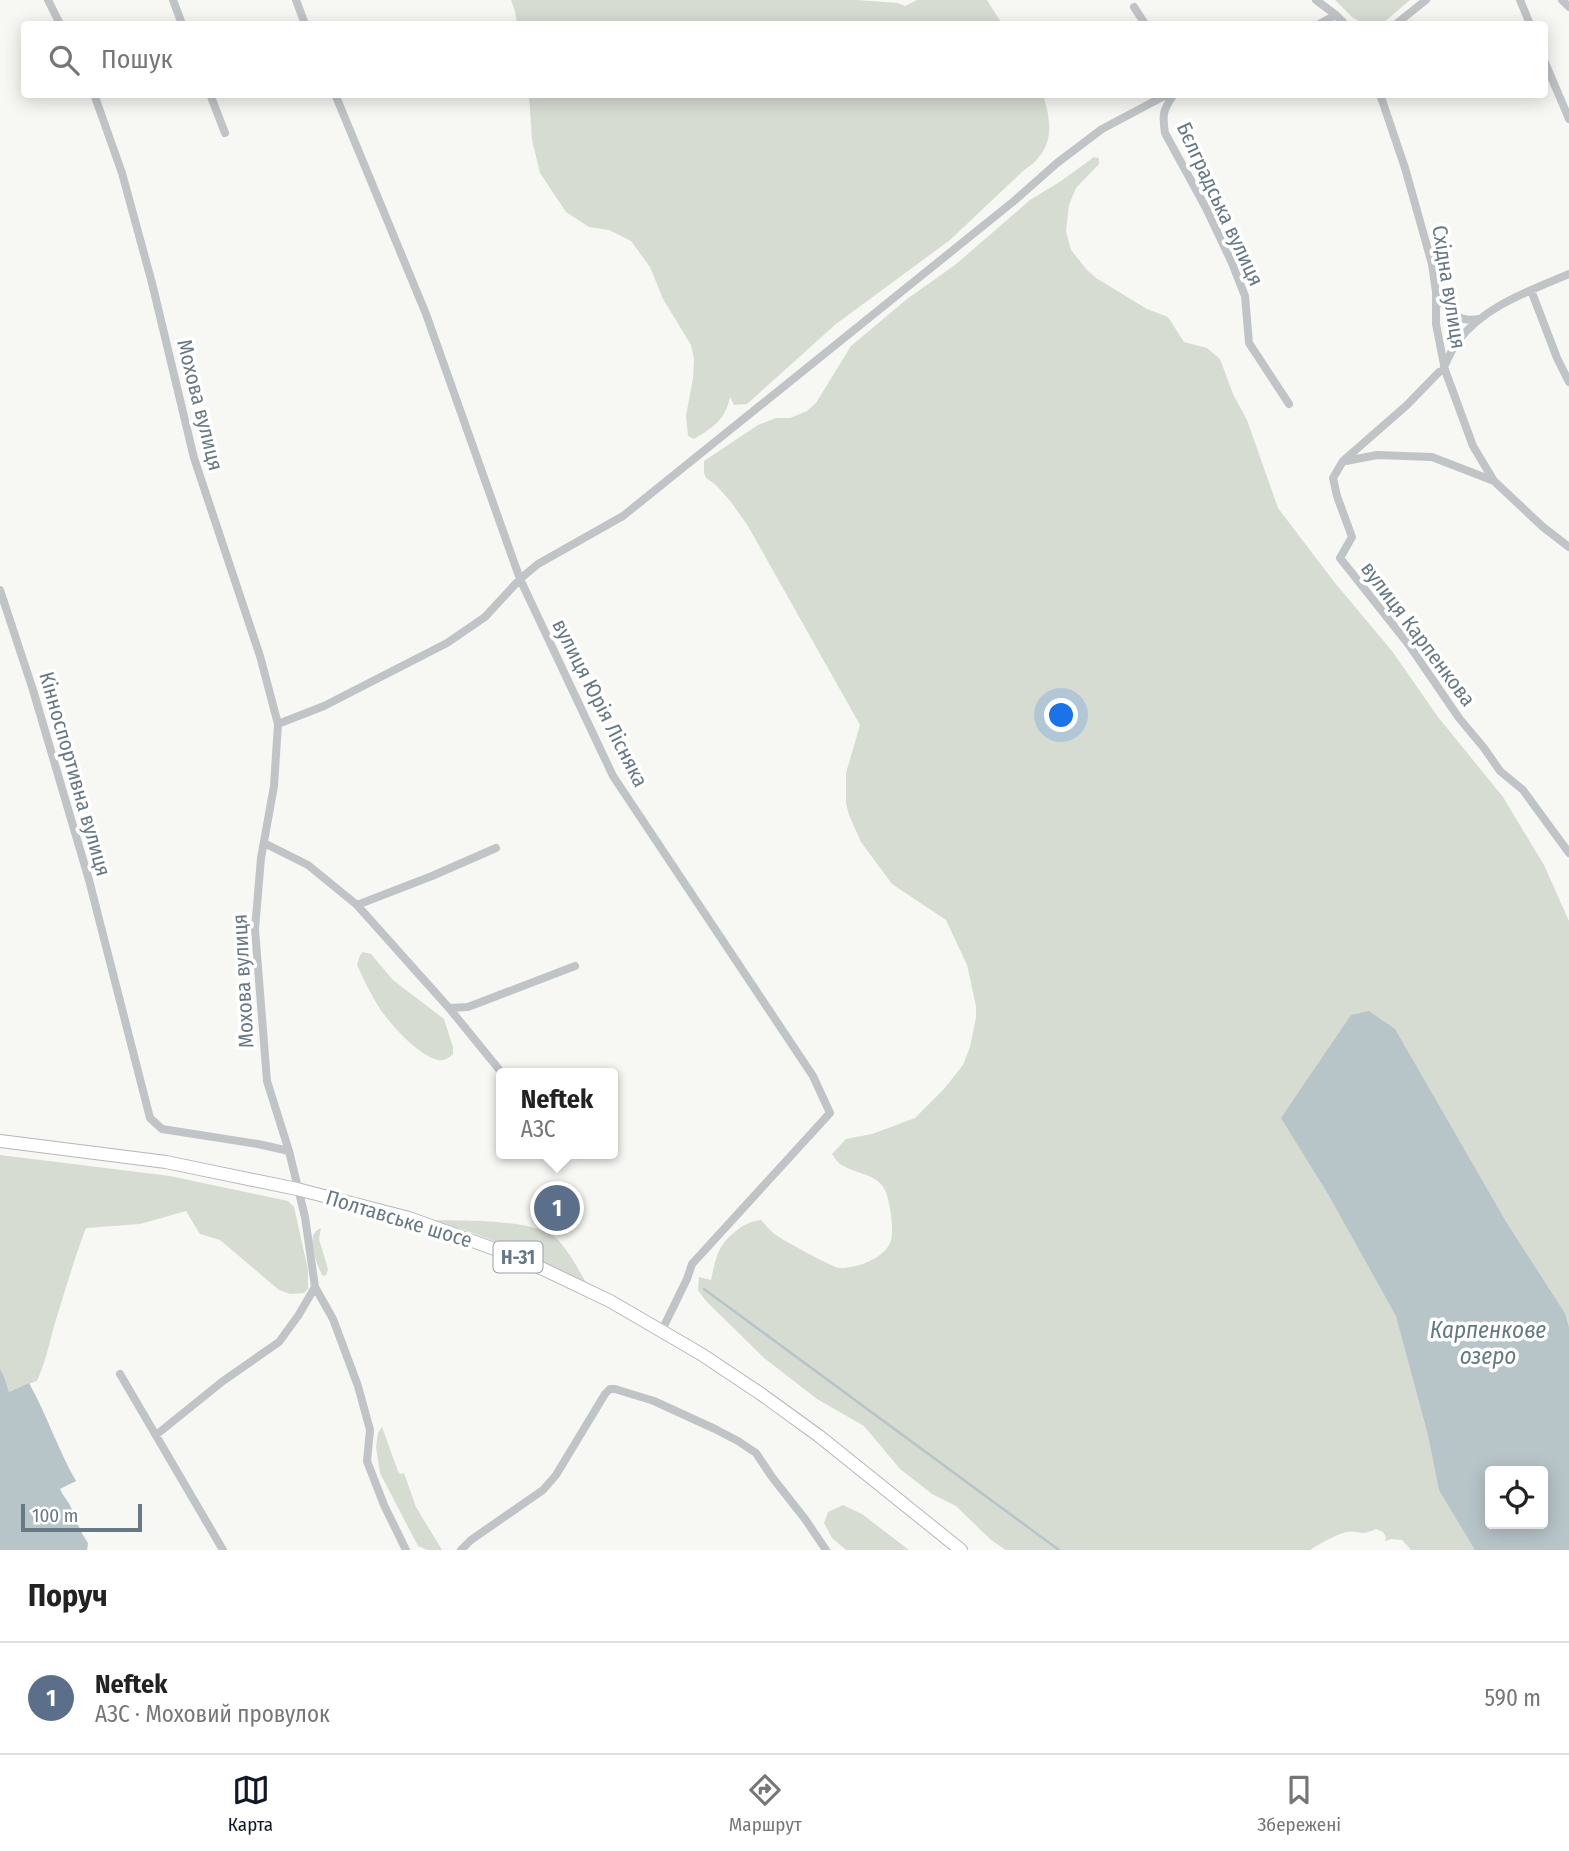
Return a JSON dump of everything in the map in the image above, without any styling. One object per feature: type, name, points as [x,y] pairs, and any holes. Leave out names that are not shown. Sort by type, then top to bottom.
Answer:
[{"type":"main road","name":"Полтавське шосе","points":[[0,1141],[166,1162],[297,1189],[409,1218],[522,1259],[610,1301],[711,1360],[819,1436],[961,1550]]},
{"type":"street","points":[[48,0],[58,21]]},
{"type":"street","points":[[173,0],[181,21]]},
{"type":"street","points":[[296,0],[304,21]]},
{"type":"street","points":[[1316,0],[1342,21]]},
{"type":"street","points":[[1399,21],[1426,0]]},
{"type":"street","points":[[1520,0],[1529,21]]},
{"type":"street","points":[[1562,0],[1569,7]]},
{"type":"street","points":[[1134,8],[1142,21]]},
{"type":"street","points":[[1325,21],[1336,15]]},
{"type":"street","points":[[1548,67],[1569,119]]},
{"type":"street","name":"Мохова вулиця","points":[[95,98],[122,173],[152,283],[194,458],[260,656],[278,723],[274,786],[260,869],[256,929],[267,1081],[289,1151],[305,1217],[315,1287],[333,1319],[358,1387],[370,1430],[367,1461],[406,1550]]},
{"type":"street","points":[[211,98],[225,133]]},
{"type":"street","name":"вулиця Юрія Лісняка","points":[[337,98],[426,314],[520,579],[613,776],[813,1076],[830,1113],[692,1264],[662,1330]]},
{"type":"street","points":[[278,723],[324,706],[447,643],[485,617],[520,579],[538,564],[623,516],[1014,201],[1057,163],[1102,129],[1160,98]]},
{"type":"street","name":"Бєлградська вулиця","points":[[1171,98],[1164,108],[1165,133],[1206,208],[1245,296],[1249,343],[1289,404]]},
{"type":"street","name":"Східна вулиця","points":[[1381,98],[1416,204],[1432,264],[1436,292],[1436,324],[1445,368],[1473,446],[1494,481]]},
{"type":"street","points":[[1343,461],[1445,368],[1456,343],[1479,319],[1513,298],[1569,274]]},
{"type":"street","points":[[1531,290],[1552,347],[1569,382]]},
{"type":"street","points":[[1436,292],[1443,306],[1451,314],[1469,321],[1479,319]]},
{"type":"street","points":[[1343,461],[1377,455],[1432,457],[1494,481],[1543,527],[1569,547]]},
{"type":"street","name":"вулиця Карпенкова","points":[[1343,461],[1333,478],[1352,537],[1340,558],[1409,645],[1459,718],[1500,771],[1523,790],[1569,853]]},
{"type":"street","name":"Кінноспортивна вулиця","points":[[0,590],[37,703],[89,880],[147,1111],[155,1125],[162,1129],[289,1151]]},
{"type":"street","points":[[264,843],[308,865],[357,905],[498,1068]]},
{"type":"street","points":[[357,905],[496,848]]},
{"type":"street","points":[[449,1009],[468,1007],[575,966]]},
{"type":"street","points":[[156,1434],[223,1381],[279,1342],[315,1287]]},
{"type":"street","points":[[120,1374],[223,1550]]},
{"type":"street","points":[[461,1550],[543,1490],[564,1465],[610,1389],[654,1401],[715,1429],[756,1454],[826,1550]]},
{"type":"shaded area","points":[[511,0],[857,0],[898,3],[905,6],[917,0],[987,0],[1000,21],[517,21]]},
{"type":"shaded area","points":[[1335,0],[1410,0],[1386,21],[1359,21]]},
{"type":"shaded area","points":[[529,98],[1044,98],[1049,128],[1046,147],[1041,155],[950,240],[836,324],[747,404],[734,405],[730,397],[718,422],[694,439],[688,436],[686,416],[693,378],[694,359],[691,345],[663,299],[650,267],[631,241],[609,230],[589,227],[566,212],[540,173],[532,140]]},
{"type":"shaded area","points":[[1094,157],[1099,158],[1099,164],[1076,188],[1069,205],[1066,231],[1071,250],[1096,278],[1147,309],[1168,317],[1184,342],[1207,348],[1220,359],[1233,394],[1247,420],[1278,508],[1335,583],[1392,651],[1438,717],[1503,797],[1544,865],[1569,921],[1569,1327],[1565,1313],[1505,1220],[1490,1466],[1485,1466],[1485,1529],[1548,1529],[1569,1550],[1411,1550],[1402,1540],[1385,1541],[1383,1532],[1376,1529],[1366,1533],[1343,1533],[1310,1550],[1006,1550],[991,1540],[956,1506],[932,1494],[900,1469],[864,1426],[817,1399],[764,1358],[698,1290],[699,1277],[711,1280],[723,1244],[734,1232],[754,1221],[761,1220],[781,1238],[839,1268],[860,1265],[881,1254],[890,1243],[892,1232],[885,1190],[870,1176],[844,1167],[832,1154],[846,1139],[872,1134],[915,1118],[963,1065],[976,1018],[967,965],[946,920],[892,884],[861,842],[846,803],[846,773],[860,725],[748,526],[731,502],[706,478],[704,461],[758,425],[807,411],[816,403],[851,346],[907,299],[955,265],[1030,200]]},
{"type":"shaded area","points":[[363,952],[371,954],[393,980],[444,1019],[453,1054],[438,1060],[422,1053],[391,1023],[377,1004],[357,965]]},
{"type":"shaded area","points":[[0,1155],[170,1176],[288,1201],[294,1207],[308,1270],[308,1289],[304,1293],[290,1294],[279,1290],[220,1240],[200,1234],[186,1211],[140,1224],[86,1228],[37,1381],[9,1392],[0,1369]]},
{"type":"shaded area","points":[[430,1220],[497,1222],[546,1232],[557,1239],[565,1249],[587,1284],[471,1232]]},
{"type":"shaded area","points":[[321,1228],[319,1239],[328,1269],[323,1276],[312,1240],[315,1232]]},
{"type":"shaded area","points":[[382,1427],[398,1471],[400,1474],[404,1473],[416,1507],[442,1550],[428,1550],[418,1546],[380,1473],[376,1447],[378,1433]]},
{"type":"shaded area","points":[[843,1505],[862,1514],[909,1550],[846,1550],[832,1538],[824,1523],[828,1512]]},
{"type":"water","name":"Карпенкове озеро","points":[[1369,1011],[1395,1029],[1505,1220],[1565,1313],[1569,1327],[1569,1550],[1475,1550],[1439,1490],[1428,1435],[1396,1316],[1328,1194],[1281,1118],[1351,1015]]},
{"type":"water","points":[[0,1369],[9,1392],[29,1383],[41,1407],[76,1481],[60,1489],[88,1543],[87,1550],[0,1550]]},
{"type":"waterway","points":[[704,1289],[1059,1550]]},
{"type":"place","name":"Neftek","points":[[557,1208]]}]
